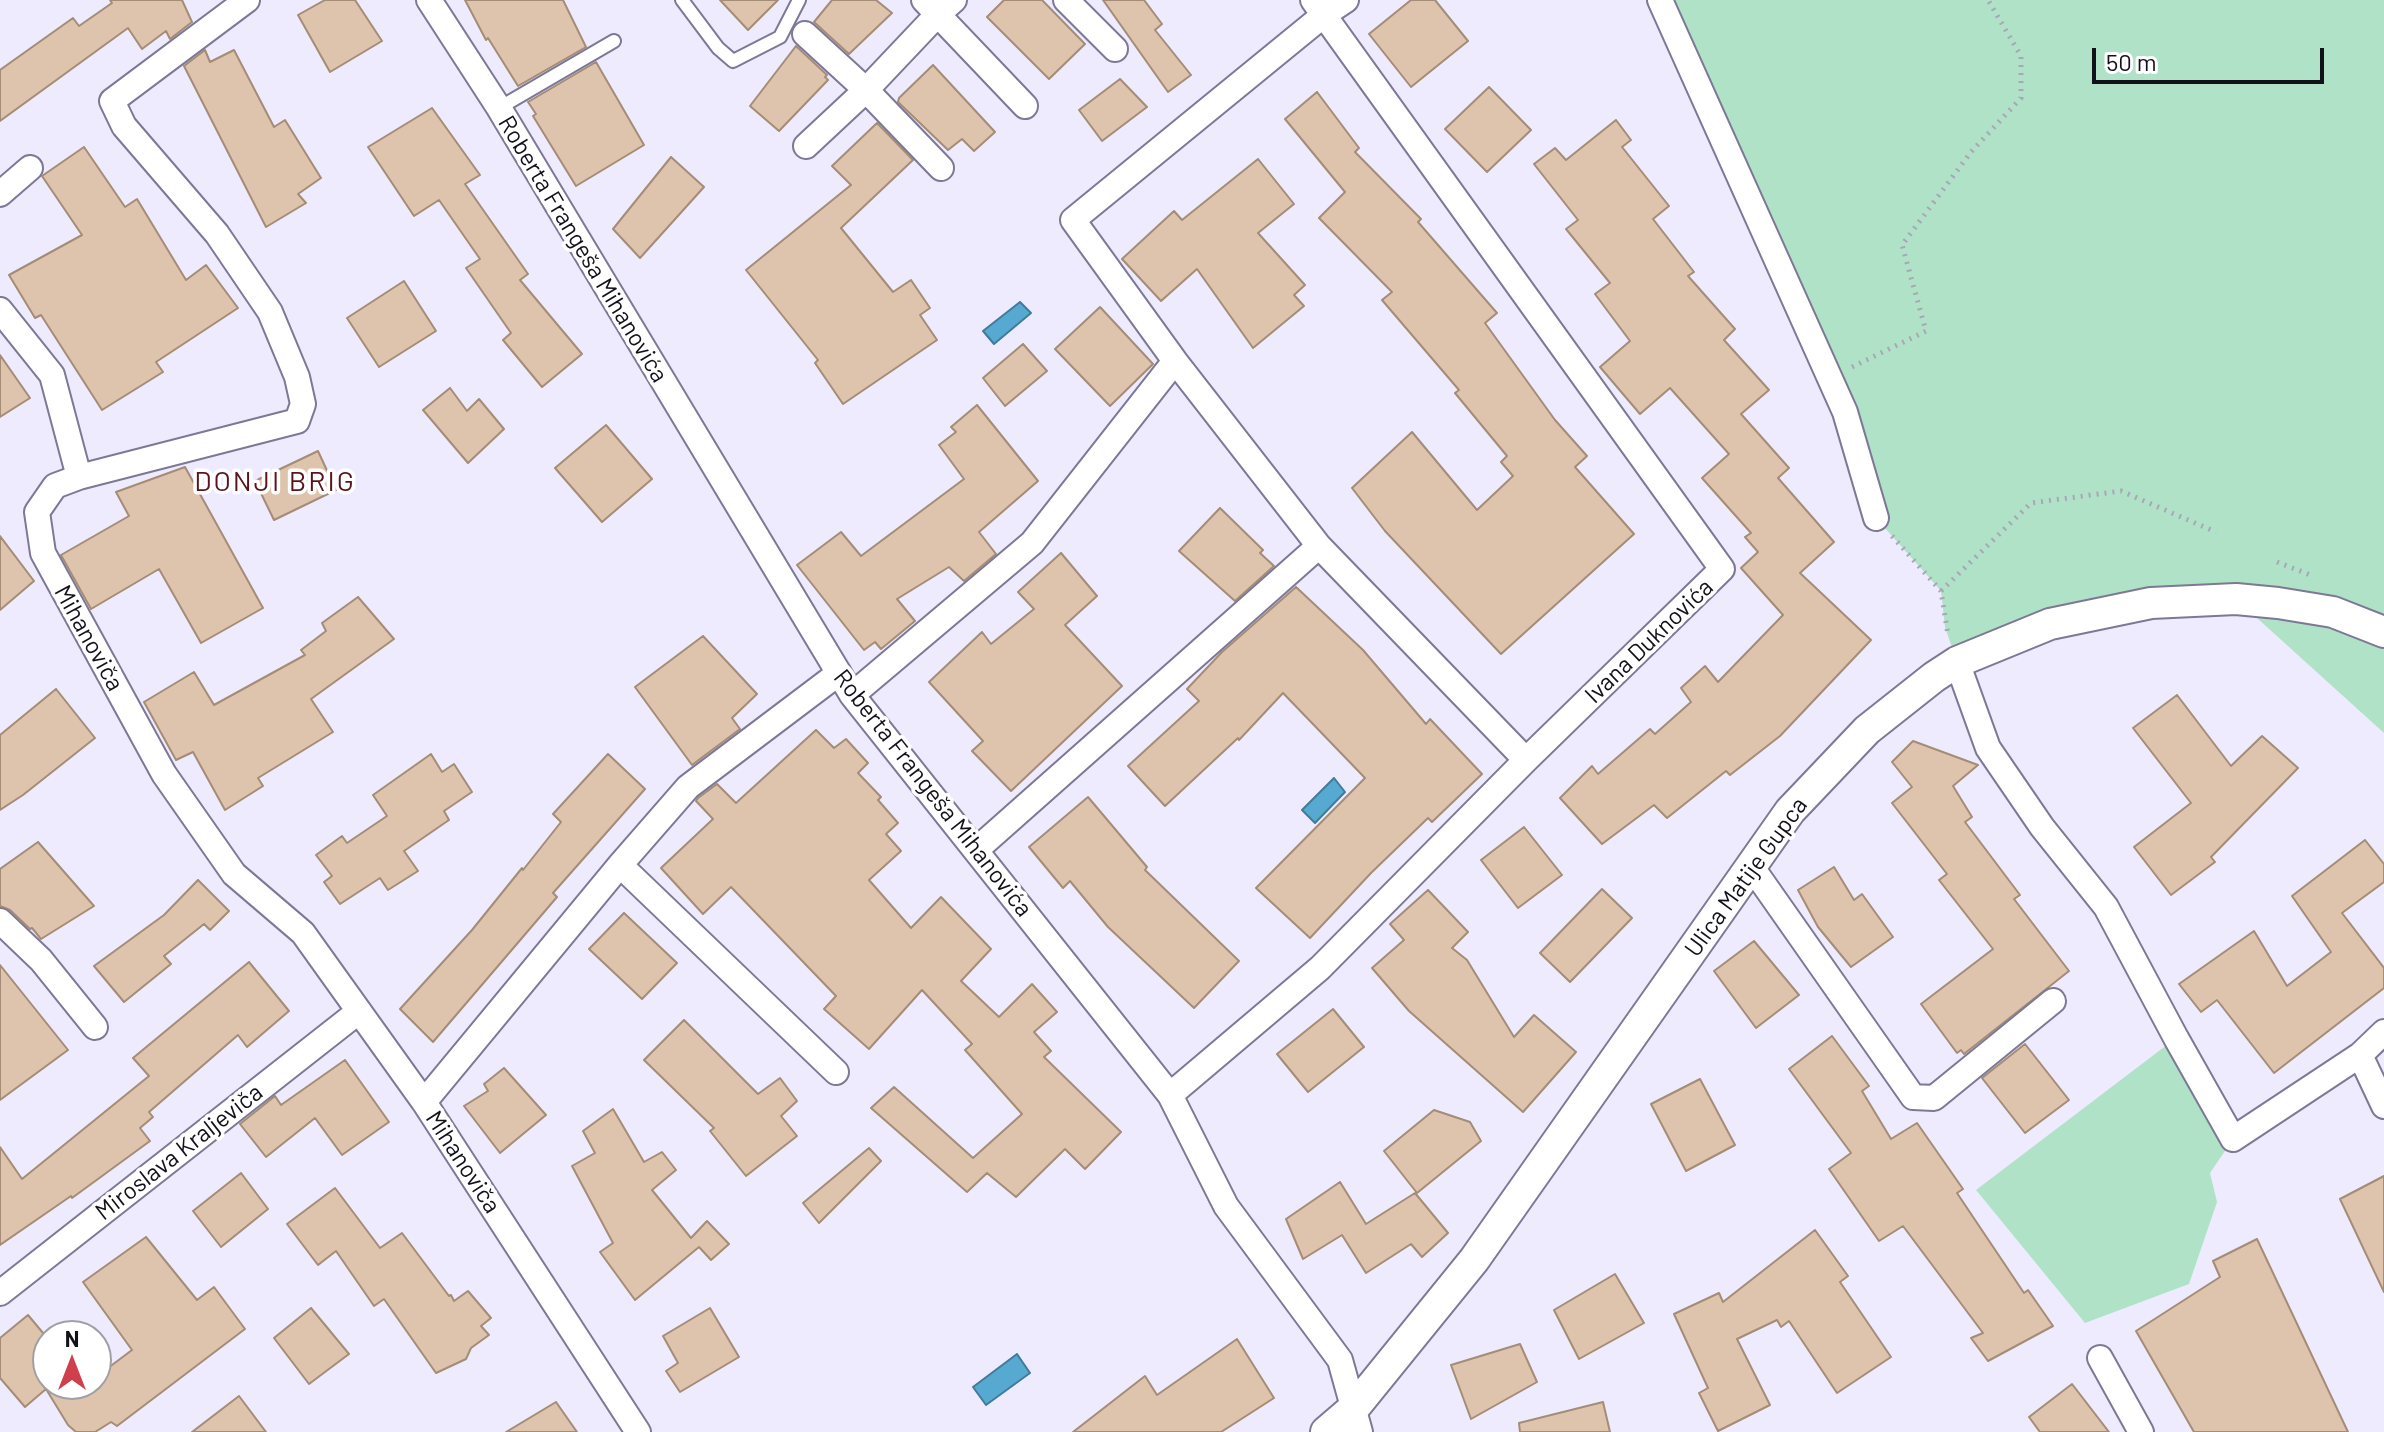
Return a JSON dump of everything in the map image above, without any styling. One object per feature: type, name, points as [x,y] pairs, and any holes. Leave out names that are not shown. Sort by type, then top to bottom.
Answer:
[{"type":"street","name":"Mihanoviča","points":[[247,0],[105,107],[217,234],[270,312],[297,377],[303,404],[297,421],[79,477],[55,486],[37,512],[43,553],[164,774],[234,874],[303,933],[424,1102],[638,1432]]},
{"type":"street","name":"Roberta Frangeša Mihanovića","points":[[429,0],[499,108],[852,695],[1170,1095],[1226,1206],[1340,1360],[1357,1420]]},
{"type":"street","points":[[1066,0],[1115,49]]},
{"type":"street","points":[[1346,0],[1319,7],[1073,220],[1175,361],[1319,546],[1526,760]]},
{"type":"street","points":[[1660,0],[1845,412],[1876,518]]},
{"type":"street","points":[[806,146],[866,90],[938,5],[1025,106]]},
{"type":"street","name":"Ivana Duknovića","points":[[1170,1095],[1320,968],[1526,760],[1722,569],[1319,7]]},
{"type":"street","points":[[805,34],[866,90],[941,168]]},
{"type":"street","points":[[0,194],[30,168]]},
{"type":"street","points":[[0,310],[52,375],[79,477]]},
{"type":"street","points":[[852,695],[1032,543],[1175,361]]},
{"type":"street","points":[[976,850],[1319,546]]},
{"type":"street","name":"Ulica Matije Gupca","points":[[1326,1432],[1357,1420],[1474,1260],[1790,811],[1867,730],[1957,662],[2050,624],[2151,603],[2236,599],[2278,603],[2333,612],[2384,632]]},
{"type":"street","points":[[1957,662],[1988,748],[2042,827],[2106,907],[2233,1139],[2360,1055],[2384,1032]]},
{"type":"street","points":[[424,1102],[688,787],[839,673]]},
{"type":"street","points":[[620,865],[836,1072]]},
{"type":"street","points":[[1751,866],[1913,1097],[1934,1098],[2053,1001]]},
{"type":"street","points":[[0,921],[41,960],[95,1027]]},
{"type":"street","name":"Miroslava Kraljeviča","points":[[0,1293],[358,1012]]},
{"type":"street","points":[[2360,1055],[2384,1106]]},
{"type":"street","points":[[2100,1358],[2141,1432]]},
{"type":"lane","points":[[682,0],[718,48],[733,61],[780,37],[799,0]]},
{"type":"lane","points":[[499,108],[614,41]]},
{"type":"path","points":[[1830,378],[1926,331],[1902,245],[1971,152],[2021,98],[2021,56],[1988,0]]},
{"type":"path","points":[[1941,591],[2031,503],[2121,491],[2216,532]]},
{"type":"path","points":[[1876,518],[1941,591],[1945,627],[1957,662]]},
{"type":"green space","points":[[1660,0],[2384,0],[2384,733],[2236,599],[2151,603],[1957,662],[1945,627],[1941,591],[1876,518]]},
{"type":"green space","points":[[2176,1038],[2233,1139],[2210,1173],[2217,1202],[2189,1284],[2085,1323],[1976,1190]]},
{"type":"water","points":[[1020,302],[1031,313],[994,344],[983,331]]},
{"type":"water","points":[[1334,778],[1345,792],[1315,823],[1302,810]]},
{"type":"water","points":[[1017,1354],[1030,1373],[986,1405],[973,1387]]},
{"type":"building","points":[[110,0],[182,0],[192,22],[170,39],[166,31],[142,49],[128,28],[0,121],[0,70],[73,18],[79,26],[112,3]]},
{"type":"building","points":[[325,0],[355,0],[382,41],[330,72],[298,15]]},
{"type":"building","points":[[465,0],[563,0],[586,47],[518,86],[488,38],[486,40]]},
{"type":"building","points":[[720,0],[778,0],[748,30]]},
{"type":"building","points":[[832,0],[876,0],[892,13],[849,54],[814,22]]},
{"type":"building","points":[[1004,0],[1042,0],[1085,44],[1049,79],[987,17]]},
{"type":"building","points":[[1103,0],[1144,0],[1162,24],[1155,30],[1191,75],[1168,92]]},
{"type":"building","points":[[1411,0],[1435,0],[1468,41],[1411,87],[1369,34]]},
{"type":"building","points":[[796,46],[827,75],[828,80],[779,131],[750,106]]},
{"type":"building","points":[[205,50],[210,62],[234,50],[274,127],[285,120],[321,178],[298,194],[306,203],[266,227],[184,66]]},
{"type":"building","points":[[596,62],[644,145],[576,186],[533,116],[536,114],[528,102]]},
{"type":"building","points":[[933,65],[995,132],[974,151],[962,139],[948,150],[898,102]]},
{"type":"building","points":[[1120,79],[1147,107],[1102,141],[1079,110]]},
{"type":"building","points":[[1489,87],[1531,130],[1487,172],[1445,129]]},
{"type":"building","points":[[1317,92],[1359,148],[1355,152],[1421,219],[1418,222],[1497,313],[1485,323],[1555,420],[1587,456],[1575,467],[1634,534],[1501,654],[1385,531],[1352,488],[1412,432],[1477,510],[1513,476],[1501,462],[1507,456],[1455,393],[1459,390],[1382,300],[1392,292],[1319,218],[1345,192],[1285,119]]},
{"type":"building","points":[[432,108],[480,175],[465,184],[528,274],[520,280],[582,354],[542,387],[503,340],[511,333],[466,268],[480,259],[439,200],[414,216],[368,147]]},
{"type":"building","points":[[1616,120],[1631,140],[1622,147],[1669,206],[1653,219],[1694,272],[1688,276],[1735,329],[1724,340],[1769,390],[1741,414],[1789,468],[1778,478],[1834,542],[1800,573],[1871,640],[1780,736],[1730,775],[1726,771],[1667,818],[1654,805],[1602,844],[1560,798],[1592,766],[1598,774],[1650,729],[1655,734],[1691,702],[1681,688],[1705,666],[1718,682],[1783,615],[1741,568],[1758,552],[1745,537],[1751,533],[1702,478],[1729,454],[1670,388],[1640,414],[1600,367],[1630,341],[1595,294],[1610,283],[1566,229],[1578,220],[1534,164],[1555,148],[1566,160]]},
{"type":"building","points":[[877,123],[913,160],[841,228],[893,292],[911,280],[930,308],[920,315],[937,340],[843,404],[815,363],[818,360],[746,270],[851,185],[832,166]]},
{"type":"building","points":[[84,147],[125,207],[137,199],[186,280],[206,265],[238,308],[156,362],[163,372],[102,410],[41,315],[35,318],[9,275],[82,235],[42,176]]},
{"type":"building","points":[[671,157],[704,187],[640,258],[613,229]]},
{"type":"building","points":[[1258,159],[1294,204],[1258,233],[1305,285],[1294,295],[1304,306],[1253,348],[1197,269],[1161,301],[1122,259],[1174,211],[1182,220]]},
{"type":"building","points":[[404,281],[436,331],[379,367],[347,318]]},
{"type":"building","points":[[1100,307],[1153,364],[1110,406],[1055,349]]},
{"type":"building","points":[[1023,344],[1047,371],[1005,406],[983,378]]},
{"type":"building","points":[[0,355],[30,398],[0,417]]},
{"type":"building","points":[[450,388],[467,411],[479,399],[504,429],[468,463],[423,410]]},
{"type":"building","points":[[977,405],[1038,481],[979,532],[996,554],[964,581],[949,567],[897,599],[915,621],[881,649],[875,642],[864,650],[797,565],[841,532],[861,556],[964,479],[939,445],[956,432],[951,427]]},
{"type":"building","points":[[606,425],[652,479],[602,522],[555,468]]},
{"type":"building","points":[[318,451],[336,490],[274,520],[255,481]]},
{"type":"building","points":[[185,467],[263,608],[201,643],[159,569],[91,609],[61,555],[129,516],[116,492]]},
{"type":"building","points":[[1220,508],[1263,550],[1260,553],[1274,566],[1235,601],[1179,551]]},
{"type":"building","points":[[0,536],[34,581],[0,610]]},
{"type":"building","points":[[1061,553],[1097,596],[1065,625],[1122,686],[1011,791],[972,751],[983,741],[929,682],[982,632],[991,644],[1034,609],[1018,592]]},
{"type":"building","points":[[1296,587],[1363,650],[1426,724],[1430,719],[1482,774],[1432,822],[1428,818],[1310,938],[1256,888],[1365,778],[1283,693],[1239,740],[1165,806],[1128,766],[1199,701],[1187,689],[1222,652]]},
{"type":"building","points":[[358,597],[394,639],[311,699],[333,732],[258,778],[263,786],[225,810],[193,752],[176,760],[144,702],[194,672],[214,705],[305,655],[301,650],[326,631],[322,623]]},
{"type":"building","points":[[703,636],[757,694],[732,718],[740,729],[692,765],[635,687]]},
{"type":"building","points":[[56,689],[95,738],[0,810],[0,735]]},
{"type":"building","points":[[2177,695],[2231,766],[2262,736],[2298,768],[2211,857],[2215,862],[2171,895],[2134,847],[2191,803],[2133,728]]},
{"type":"building","points":[[816,730],[834,748],[846,739],[868,763],[858,773],[881,797],[878,800],[898,823],[886,834],[901,851],[869,880],[911,928],[941,897],[991,949],[961,981],[999,1017],[1032,984],[1057,1012],[1034,1032],[1051,1051],[1044,1057],[1121,1132],[1085,1169],[1065,1149],[1016,1197],[987,1173],[967,1192],[871,1108],[894,1087],[973,1158],[1022,1114],[965,1050],[972,1044],[922,990],[869,1049],[824,1009],[836,996],[731,887],[703,914],[661,868],[713,819],[696,801],[698,798],[717,784],[736,803]]},
{"type":"building","points":[[1913,741],[1978,765],[1953,786],[1972,817],[1965,822],[2020,895],[2014,899],[2069,971],[1964,1054],[1961,1050],[1957,1053],[1921,1004],[1993,949],[1939,880],[1947,874],[1892,803],[1912,787],[1892,762]]},
{"type":"building","points":[[431,754],[442,772],[454,764],[472,792],[444,811],[449,820],[404,851],[418,871],[388,890],[380,878],[340,904],[324,882],[332,876],[316,855],[342,836],[347,843],[387,816],[373,795]]},
{"type":"building","points":[[608,754],[645,789],[553,893],[557,897],[433,1042],[400,1009],[523,870],[561,822],[553,814]]},
{"type":"building","points":[[1088,797],[1147,867],[1145,870],[1239,961],[1194,1008],[1108,927],[1070,881],[1063,888],[1029,847]]},
{"type":"building","points":[[1524,827],[1562,875],[1518,908],[1481,860]]},
{"type":"building","points":[[2365,840],[2384,864],[2384,882],[2342,913],[2384,968],[2384,988],[2274,1073],[2217,1000],[2201,1012],[2179,984],[2254,931],[2287,986],[2331,952],[2292,896]]},
{"type":"building","points":[[38,842],[94,906],[41,939],[10,910],[0,906],[0,869]]},
{"type":"building","points":[[1834,867],[1854,900],[1862,894],[1893,937],[1851,967],[1818,927],[1798,890]]},
{"type":"building","points":[[198,880],[229,911],[210,930],[204,924],[164,956],[171,964],[124,1002],[94,966],[164,915]]},
{"type":"building","points":[[1602,889],[1632,918],[1570,982],[1540,953]]},
{"type":"building","points":[[1428,890],[1468,932],[1452,948],[1467,960],[1514,1037],[1534,1015],[1576,1052],[1523,1112],[1409,1011],[1372,968],[1404,940],[1390,924]]},
{"type":"building","points":[[624,913],[677,963],[642,999],[589,949]]},
{"type":"building","points":[[1754,941],[1799,995],[1756,1028],[1714,971]]},
{"type":"building","points":[[249,962],[289,1011],[247,1047],[238,1035],[149,1112],[153,1117],[140,1128],[150,1141],[0,1245],[0,1147],[22,1179],[149,1076],[133,1058]]},
{"type":"building","points":[[0,965],[68,1050],[0,1100]]},
{"type":"building","points":[[1333,1009],[1364,1047],[1308,1092],[1277,1054]]},
{"type":"building","points":[[684,1020],[758,1094],[780,1078],[797,1101],[781,1116],[797,1136],[746,1176],[710,1131],[714,1128],[644,1060]]},
{"type":"building","points":[[1832,1036],[1869,1086],[1862,1091],[1891,1139],[1917,1123],[1963,1189],[1957,1193],[2024,1293],[2028,1290],[2053,1326],[1988,1361],[1971,1338],[1983,1333],[1903,1226],[1879,1241],[1829,1169],[1851,1153],[1789,1069]]},
{"type":"building","points":[[2025,1044],[2069,1100],[2025,1133],[1982,1078]]},
{"type":"building","points":[[345,1060],[389,1122],[342,1155],[315,1118],[266,1157],[240,1124],[275,1096],[281,1105]]},
{"type":"building","points":[[504,1068],[546,1115],[500,1153],[464,1106],[488,1091],[484,1084]]},
{"type":"building","points":[[1700,1079],[1735,1145],[1686,1171],[1651,1104]]},
{"type":"building","points":[[613,1109],[644,1162],[662,1152],[676,1170],[652,1190],[691,1238],[707,1221],[729,1244],[711,1260],[699,1247],[635,1300],[600,1252],[613,1243],[572,1166],[595,1153],[583,1131]]},
{"type":"building","points":[[1434,1110],[1470,1122],[1481,1141],[1417,1193],[1384,1151]]},
{"type":"building","points":[[869,1148],[881,1161],[819,1223],[803,1203]]},
{"type":"building","points":[[241,1173],[268,1209],[221,1247],[193,1211]]},
{"type":"building","points":[[2384,1176],[2384,1292],[2340,1199]]},
{"type":"building","points":[[1340,1182],[1366,1224],[1415,1193],[1448,1233],[1422,1257],[1411,1244],[1366,1273],[1342,1235],[1303,1259],[1286,1219]]},
{"type":"building","points":[[335,1188],[380,1248],[402,1233],[454,1301],[468,1291],[491,1318],[481,1326],[489,1335],[471,1348],[466,1359],[436,1373],[384,1299],[374,1306],[336,1251],[318,1265],[287,1224]]},
{"type":"building","points":[[1815,1230],[1848,1276],[1840,1282],[1891,1357],[1837,1393],[1789,1321],[1781,1327],[1777,1320],[1737,1339],[1770,1405],[1718,1431],[1699,1393],[1708,1388],[1674,1314],[1719,1293],[1723,1302]]},
{"type":"building","points":[[146,1237],[197,1300],[214,1287],[245,1329],[117,1426],[111,1422],[95,1432],[76,1432],[53,1400],[112,1400],[112,1365],[132,1350],[83,1282]]},
{"type":"building","points":[[2257,1239],[2348,1432],[2194,1432],[2136,1331],[2220,1277],[2213,1261]]},
{"type":"building","points":[[1615,1274],[1644,1323],[1579,1359],[1554,1310]]},
{"type":"building","points":[[311,1308],[349,1354],[309,1384],[274,1338]]},
{"type":"building","points":[[710,1308],[739,1357],[680,1392],[666,1371],[678,1363],[663,1336]]},
{"type":"building","points":[[28,1315],[32,1320],[33,1400],[25,1407],[0,1378],[0,1338]]},
{"type":"building","points":[[1237,1339],[1274,1398],[1221,1432],[1073,1432],[1145,1376],[1157,1395]]},
{"type":"building","points":[[1520,1344],[1537,1382],[1471,1419],[1451,1365]]},
{"type":"building","points":[[2072,1384],[2109,1432],[2040,1432],[2029,1417]]},
{"type":"building","points":[[239,1396],[266,1432],[192,1432]]},
{"type":"building","points":[[556,1402],[577,1432],[506,1432]]},
{"type":"building","points":[[1603,1402],[1610,1432],[1520,1432],[1519,1423]]},
{"type":"district","name":"DONJI BRIG","points":[[275,482]]}]
